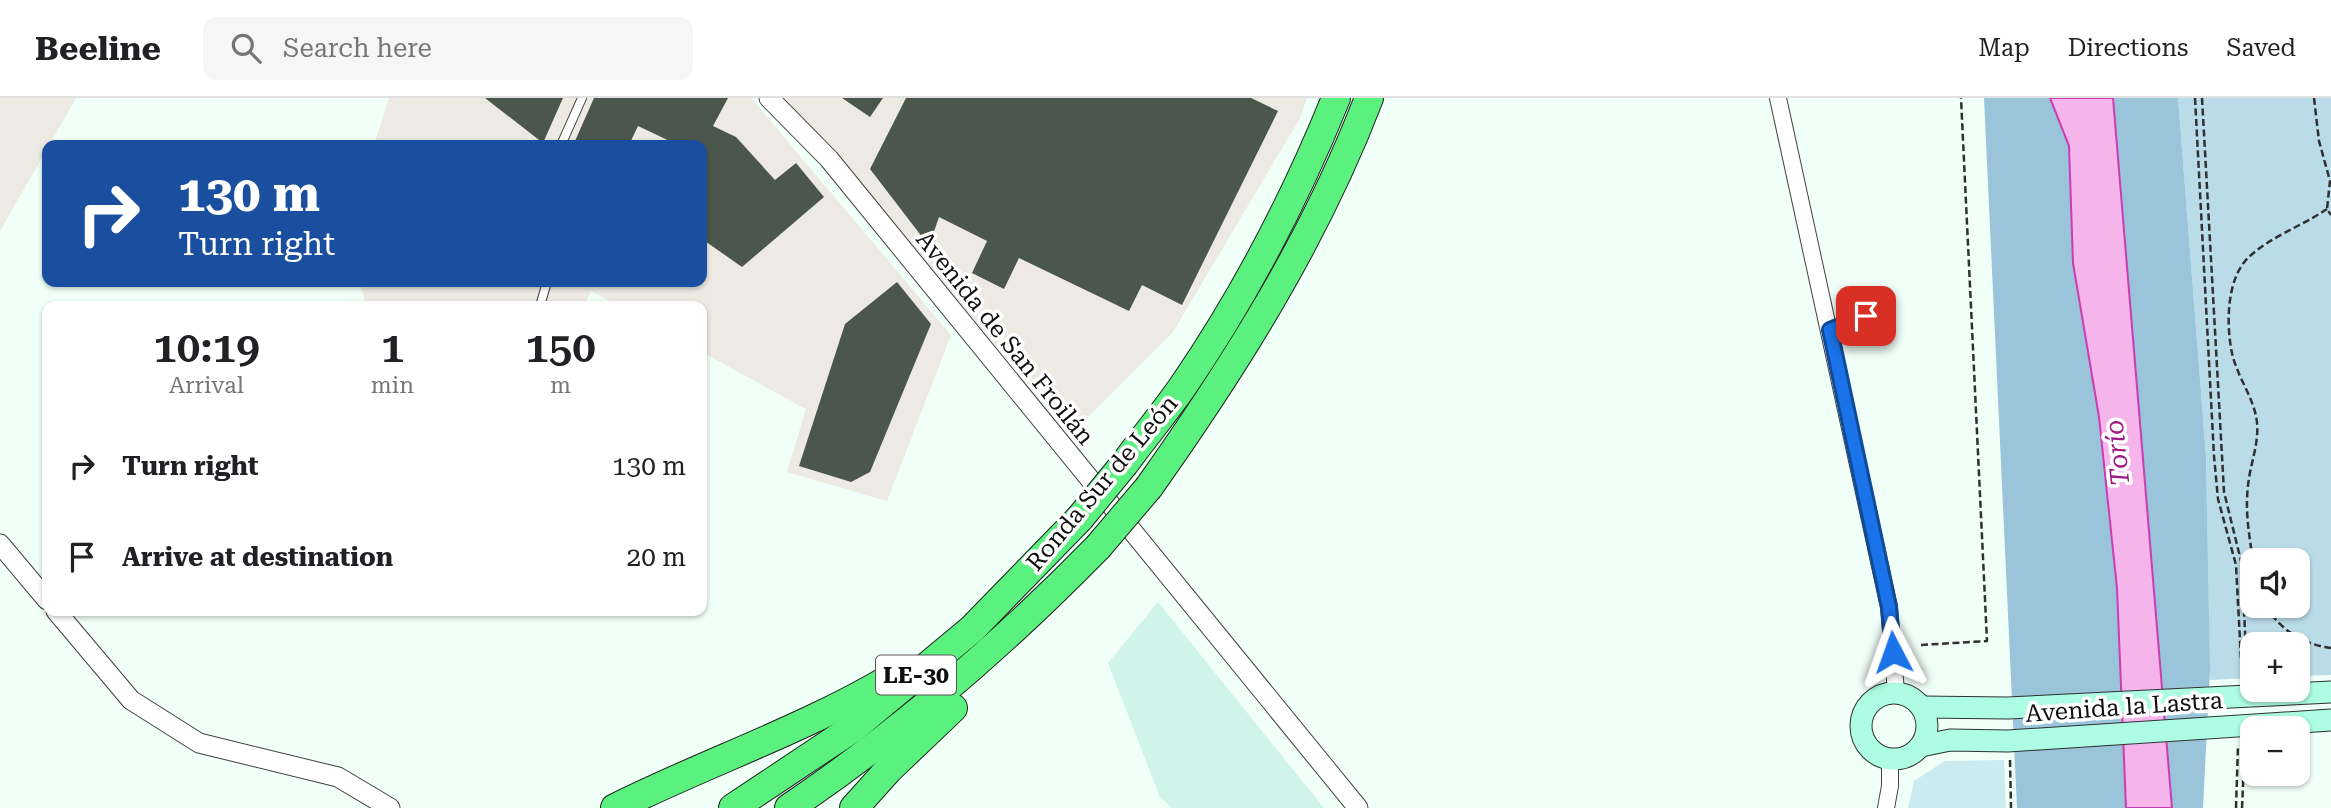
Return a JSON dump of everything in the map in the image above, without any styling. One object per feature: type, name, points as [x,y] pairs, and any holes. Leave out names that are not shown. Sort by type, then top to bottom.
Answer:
[{"type":"highway","name":"Ronda Sur de León","points":[[733,808],[853,728],[972,629],[1080,518],[1183,386],[1240,292],[1311,158],[1336,98]]},
{"type":"highway","name":"Ronda Sur de León","points":[[789,808],[858,762],[934,703],[1060,586],[1098,547],[1149,487],[1222,383],[1292,266],[1341,170],[1369,98]]},
{"type":"highway","points":[[854,808],[889,769],[1007,656],[1060,586]]},
{"type":"highway","points":[[615,808],[678,776],[852,701],[972,629]]},
{"type":"main road","name":"Avenida la Lastra","points":[[1922,707],[2008,708],[2218,696],[2240,690]]},
{"type":"main road","name":"Avenida la Lastra","points":[[2310,691],[2331,692]]},
{"type":"main road","points":[[1896,692],[1906,694],[1922,707],[1928,726],[1921,746],[1908,757],[1890,759],[1872,751],[1862,736],[1865,709],[1878,697],[1896,692]]},
{"type":"main road","name":"Avenida la Lastra","points":[[1921,746],[1950,740],[2009,747],[2236,731],[2331,720]]},
{"type":"street","name":"Avenida de San Froilán","points":[[769,98],[829,159],[1358,808]]},
{"type":"street","points":[[1778,98],[1889,607],[1896,692]]},
{"type":"street","points":[[0,544],[42,594]]},
{"type":"street","points":[[60,616],[131,700],[199,743],[338,777],[390,808]]},
{"type":"street","points":[[1886,808],[1891,786],[1890,759]]},
{"type":"lane","points":[[563,140],[582,98]]},
{"type":"lane","points":[[1830,330],[1866,316]]},
{"type":"path","points":[[1920,645],[1987,641],[1961,98]]},
{"type":"path","points":[[2195,98],[2215,467],[2218,499],[2236,565],[2240,632]]},
{"type":"path","points":[[2202,98],[2224,492],[2242,565],[2243,632]]},
{"type":"path","points":[[2314,98],[2319,141],[2330,181],[2327,209],[2331,215]]},
{"type":"path","points":[[2251,548],[2247,518],[2257,424],[2256,412],[2243,387],[2232,353],[2229,321],[2233,287],[2247,258],[2327,209]]},
{"type":"path","points":[[2273,618],[2299,638],[2331,648]]},
{"type":"path","points":[[2236,731],[2236,808]]},
{"type":"path","points":[[2236,731],[2242,808]]},
{"type":"path","points":[[2009,747],[2011,808]]},
{"type":"shaded area","points":[[0,98],[76,98],[52,140],[42,140],[42,158],[0,231]]},
{"type":"shaded area","points":[[389,98],[751,98],[951,335],[887,501],[787,472],[806,409],[707,355],[707,301],[610,301],[591,291],[586,301],[365,301],[361,287],[707,287],[707,140],[376,140]]},
{"type":"shaded area","points":[[785,98],[1307,98],[1300,118],[1173,332],[1071,434]]},
{"type":"shaded area","points":[[1984,98],[2178,98],[2206,456],[2210,670],[2203,808],[2017,808]]},
{"type":"shaded area","points":[[2178,98],[2331,98],[2331,675],[2310,676],[2310,632],[2240,632],[2240,679],[2210,680],[2206,456]]},
{"type":"shaded area","points":[[2004,760],[2006,808],[1908,808],[1914,781],[1945,761]]},
{"type":"green space","points":[[1158,602],[1324,808],[1172,808],[1160,797],[1108,663]]},
{"type":"water","name":"Torío","points":[[2050,98],[2113,98],[2172,808],[2126,808],[2117,588],[2099,417],[2073,263],[2069,146]]},
{"type":"building","points":[[485,98],[563,98],[544,140],[539,140]]},
{"type":"building","points":[[594,98],[728,98],[713,126],[736,137],[775,180],[796,163],[824,197],[742,267],[707,242],[707,140],[667,140],[638,126],[631,140],[575,140]]},
{"type":"building","points":[[842,98],[883,98],[870,117]]},
{"type":"building","points":[[906,98],[1251,98],[1278,111],[1182,305],[1142,285],[1129,311],[1019,258],[1004,289],[972,273],[987,241],[939,217],[929,246],[870,169]]},
{"type":"building","points":[[897,282],[931,324],[870,472],[851,482],[799,466],[845,324]]},
{"type":"route","points":[[1866,316],[1830,330],[1889,607],[1893,652]]}]
